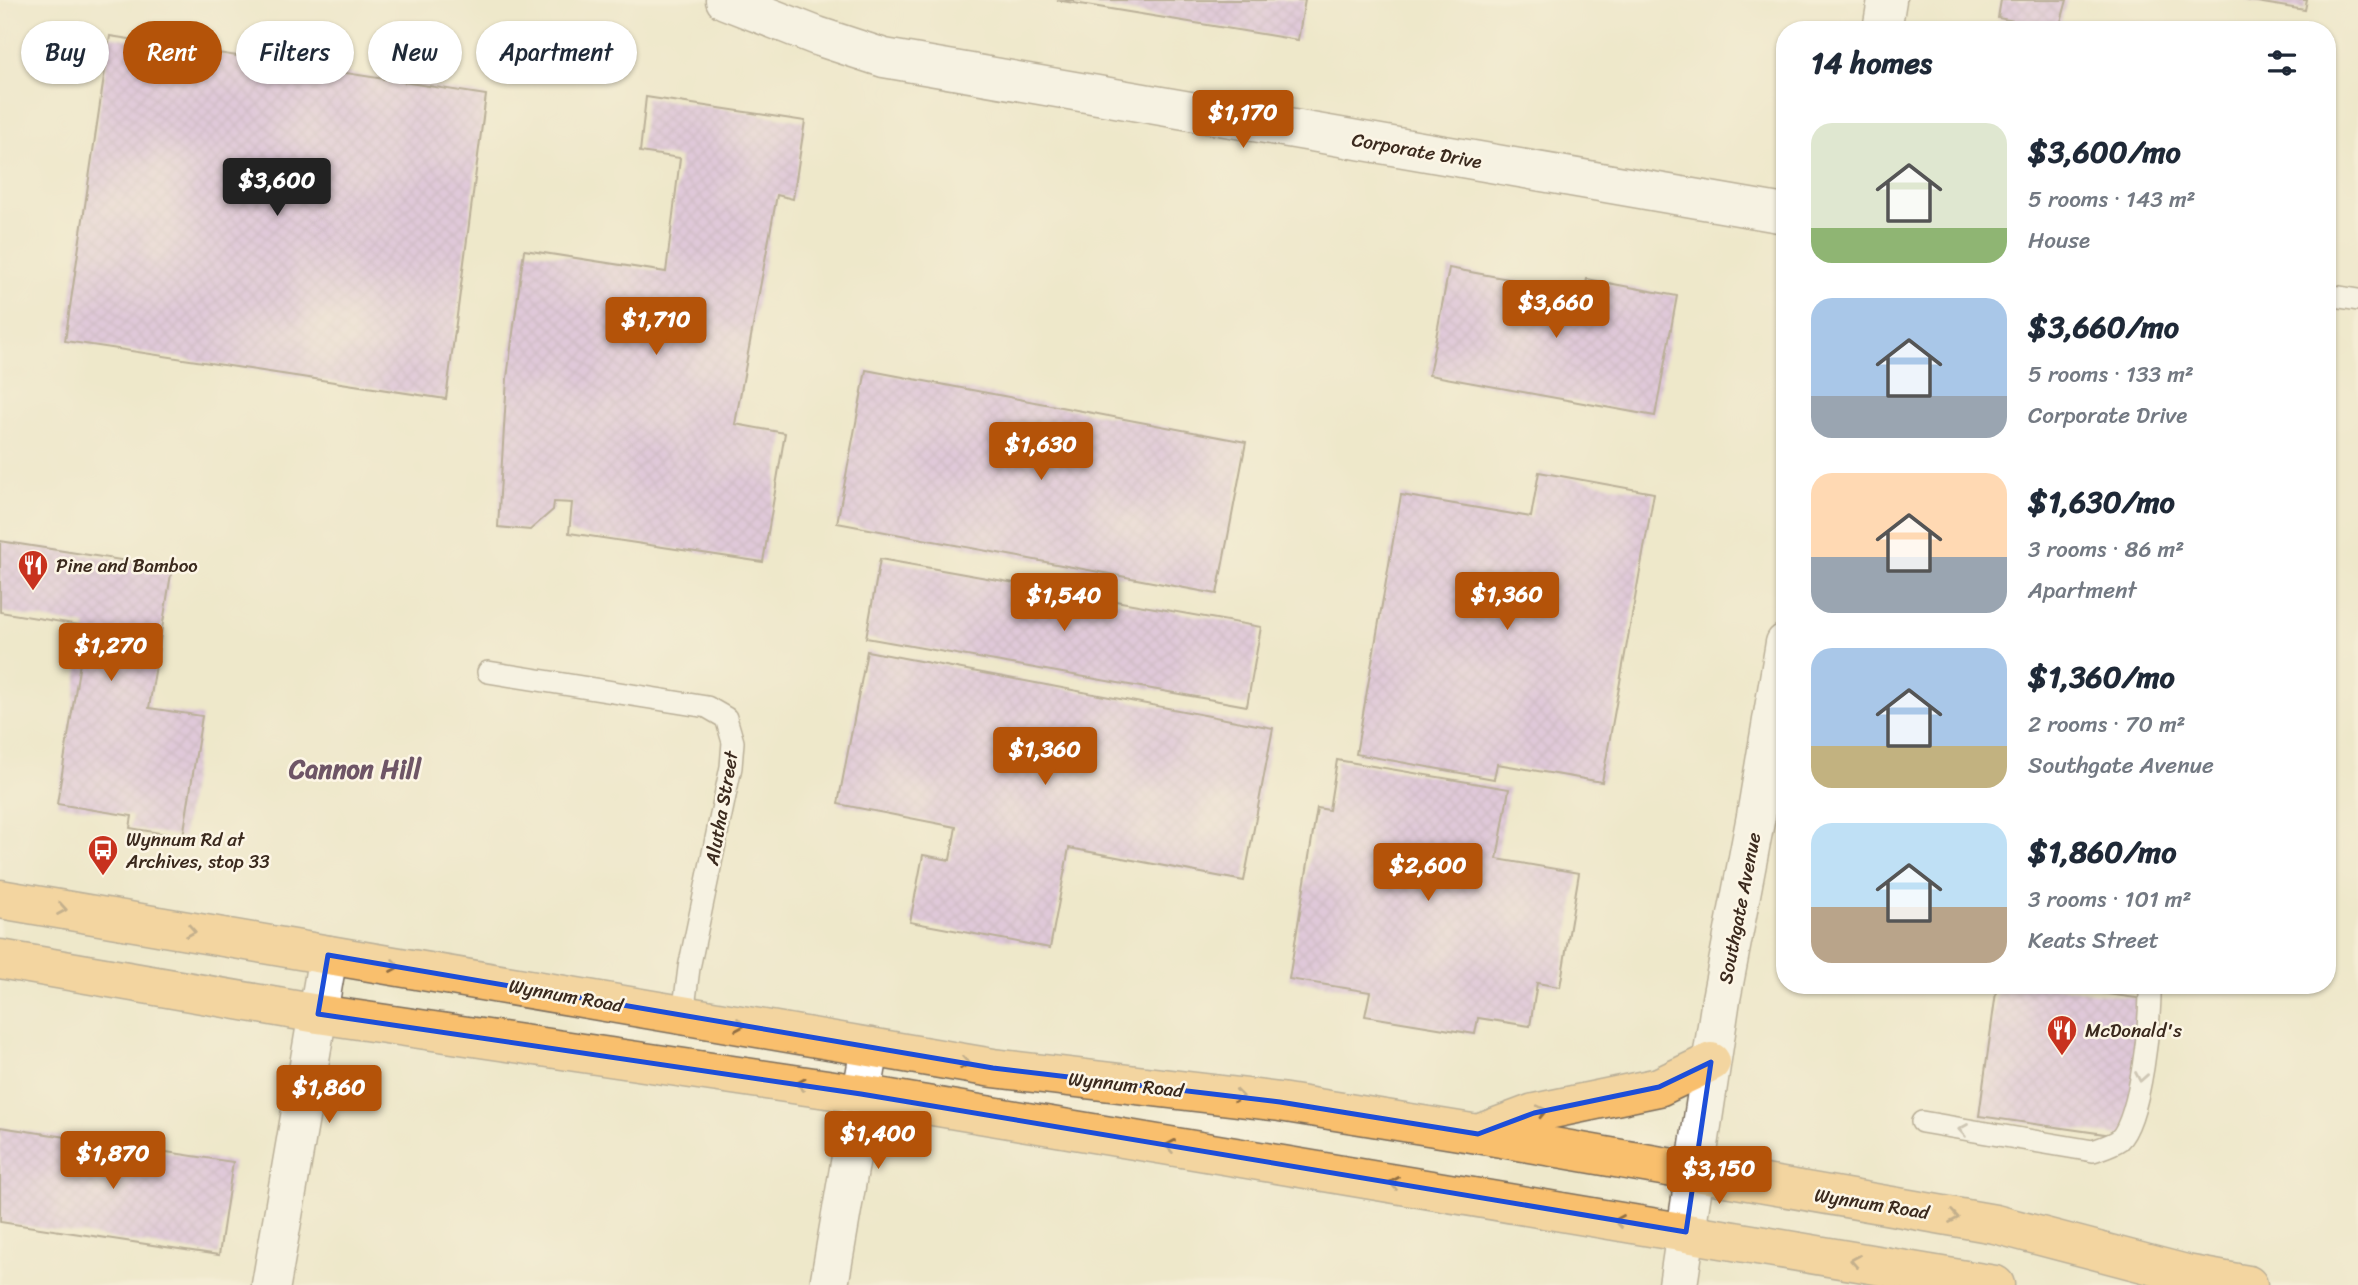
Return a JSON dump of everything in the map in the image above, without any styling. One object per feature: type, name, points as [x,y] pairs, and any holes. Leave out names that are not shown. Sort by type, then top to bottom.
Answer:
[{"type":"main road","name":"Wynnum Road","points":[[0,899],[870,1047],[1069,1078],[1280,1102],[1478,1134],[1996,1224],[2186,1273],[2248,1285]]},
{"type":"main road","points":[[0,959],[318,1014],[861,1094],[1995,1285]]},
{"type":"main road","points":[[1478,1134],[1534,1113],[1658,1087],[1711,1062]]},
{"type":"street","name":"Corporate Drive","points":[[725,0],[817,36],[884,58],[1776,212]]},
{"type":"street","points":[[1884,21],[1887,0]]},
{"type":"street","name":"Southgate Avenue","points":[[1678,1285],[1711,1062],[1776,694]]},
{"type":"street","points":[[271,1285],[328,955]]},
{"type":"street","points":[[829,1285],[870,1047]]},
{"type":"lane","points":[[2336,296],[2358,300]]},
{"type":"lane","name":"Alutha Street","points":[[488,672],[707,707],[726,718],[733,741],[731,767],[683,1015]]},
{"type":"lane","points":[[1922,1122],[2094,1152],[2119,1139],[2135,1109],[2149,1026],[2147,994]]},
{"type":"highlighted area","points":[[328,955],[993,1068],[1280,1102],[1478,1134],[1534,1113],[1659,1087],[1711,1062],[1686,1232],[861,1094],[318,1014]]},
{"type":"building","points":[[1056,0],[1305,0],[1298,40]]},
{"type":"building","points":[[2001,0],[2067,0],[2061,21],[2015,21],[1998,18]]},
{"type":"building","points":[[2245,0],[2307,0],[2305,10]]},
{"type":"building","points":[[110,36],[123,38],[123,84],[222,84],[222,54],[236,56],[236,84],[354,84],[354,74],[368,76],[368,84],[416,84],[486,95],[446,399],[65,341],[103,84],[109,84]]},
{"type":"building","points":[[646,97],[805,121],[793,199],[777,195],[735,424],[785,433],[763,562],[569,533],[572,503],[554,502],[553,510],[530,530],[498,527],[507,378],[524,250],[666,272],[680,158],[640,152]]},
{"type":"building","points":[[1449,268],[1584,293],[1587,279],[1677,296],[1655,416],[1429,375]]},
{"type":"building","points":[[866,370],[1246,442],[1217,594],[837,523]]},
{"type":"building","points":[[1539,472],[1654,493],[1602,782],[1497,764],[1494,779],[1356,754],[1401,495],[1531,517]]},
{"type":"building","points":[[0,541],[172,568],[149,708],[202,716],[183,837],[130,828],[132,816],[57,804],[86,626],[0,612]]},
{"type":"building","points":[[880,559],[1261,627],[1247,706],[866,638]]},
{"type":"building","points":[[867,651],[1273,728],[1244,881],[1069,848],[1050,948],[910,922],[923,855],[950,860],[956,827],[838,804]]},
{"type":"building","points":[[1337,760],[1509,789],[1497,859],[1579,873],[1560,987],[1537,983],[1530,1026],[1478,1018],[1475,1034],[1365,1016],[1370,992],[1289,979],[1317,808],[1329,810]]},
{"type":"building","name":"McDonald's","points":[[1996,994],[2107,994],[2144,999],[2126,1137],[1979,1116]]},
{"type":"building","points":[[0,1127],[233,1162],[219,1255],[0,1222]]},
{"type":"place","name":"Pine and Bamboo","points":[[33,592]]},
{"type":"place","name":"Wynnum Rd at Archives, stop 33","points":[[103,877]]},
{"type":"place","name":"McDonald's","points":[[2062,1057]]},
{"type":"district","name":"Cannon Hill","points":[[355,769]]}]
